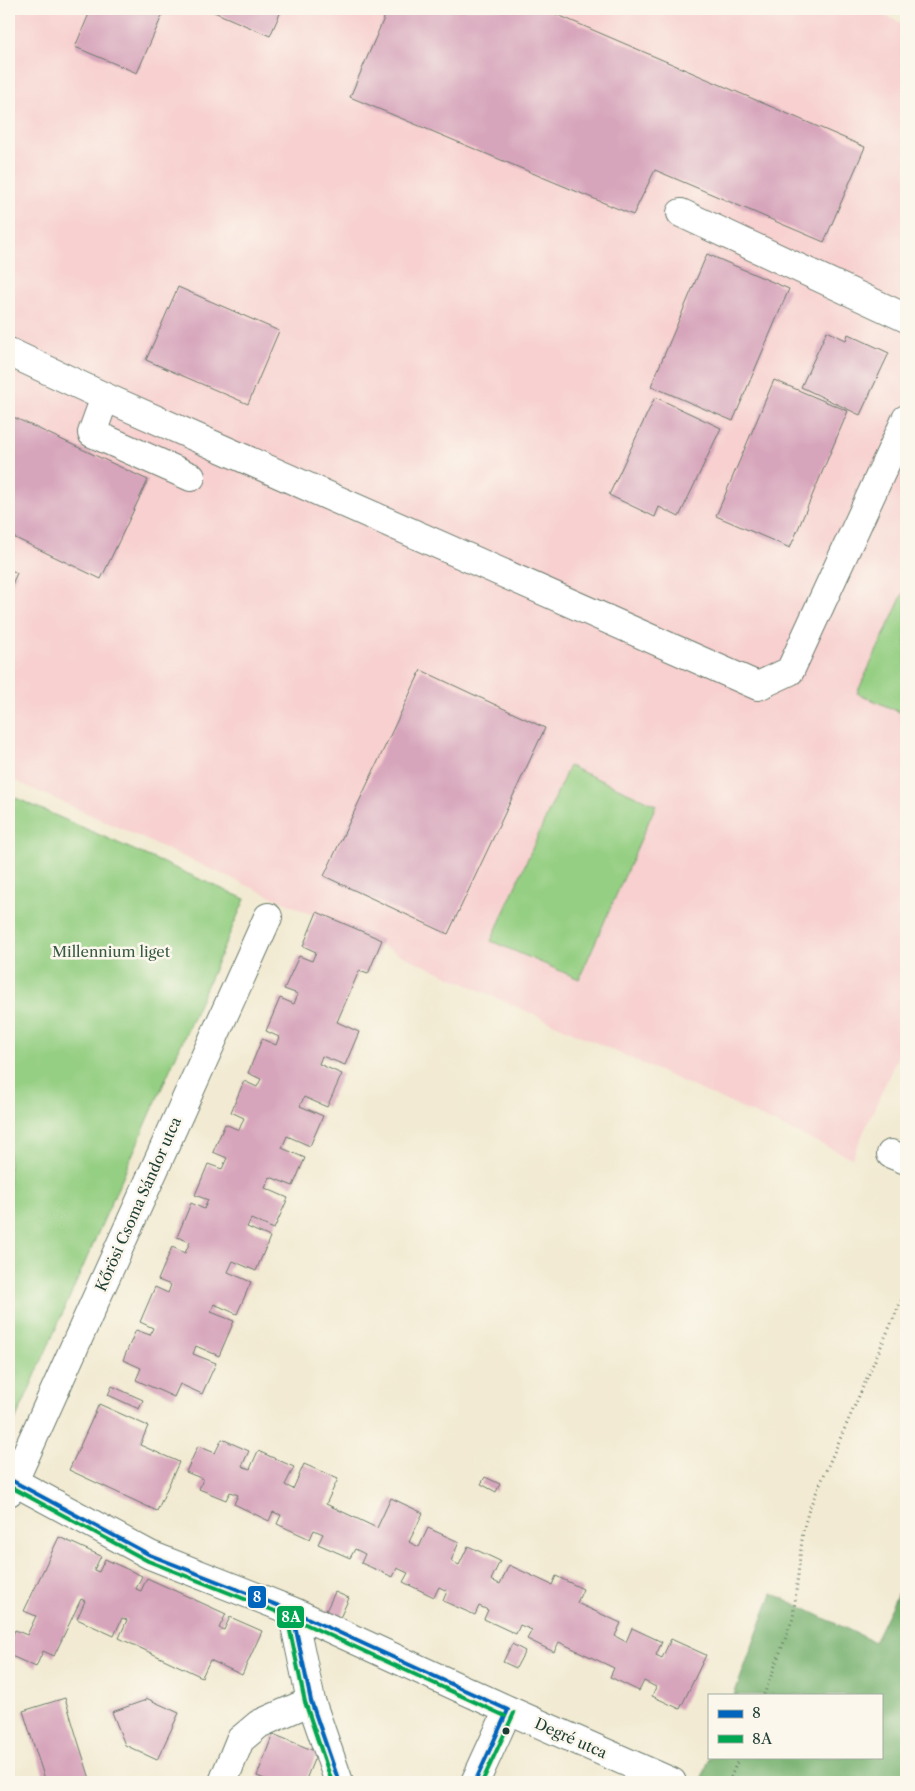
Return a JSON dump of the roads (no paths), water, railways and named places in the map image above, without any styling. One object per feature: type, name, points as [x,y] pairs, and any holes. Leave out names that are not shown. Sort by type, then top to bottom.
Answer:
[{"type":"street","points":[[681,213],[906,318]]},
{"type":"street","points":[[9,352],[758,686],[790,671],[906,418]]},
{"type":"street","points":[[105,396],[92,433],[192,477]]},
{"type":"street","name":"Kőrösi Csoma Sándor utca","points":[[10,1484],[268,917]]},
{"type":"street","name":"Degré utca","points":[[10,1484],[150,1556],[292,1611],[508,1710],[672,1782]]},
{"type":"street","points":[[292,1611],[311,1702],[339,1782]]},
{"type":"street","points":[[223,1782],[240,1740],[259,1724],[311,1702]]},
{"type":"street","points":[[476,1782],[508,1710]]},
{"type":"park label","name":"Millennium liget","points":[[111,951]]}]
